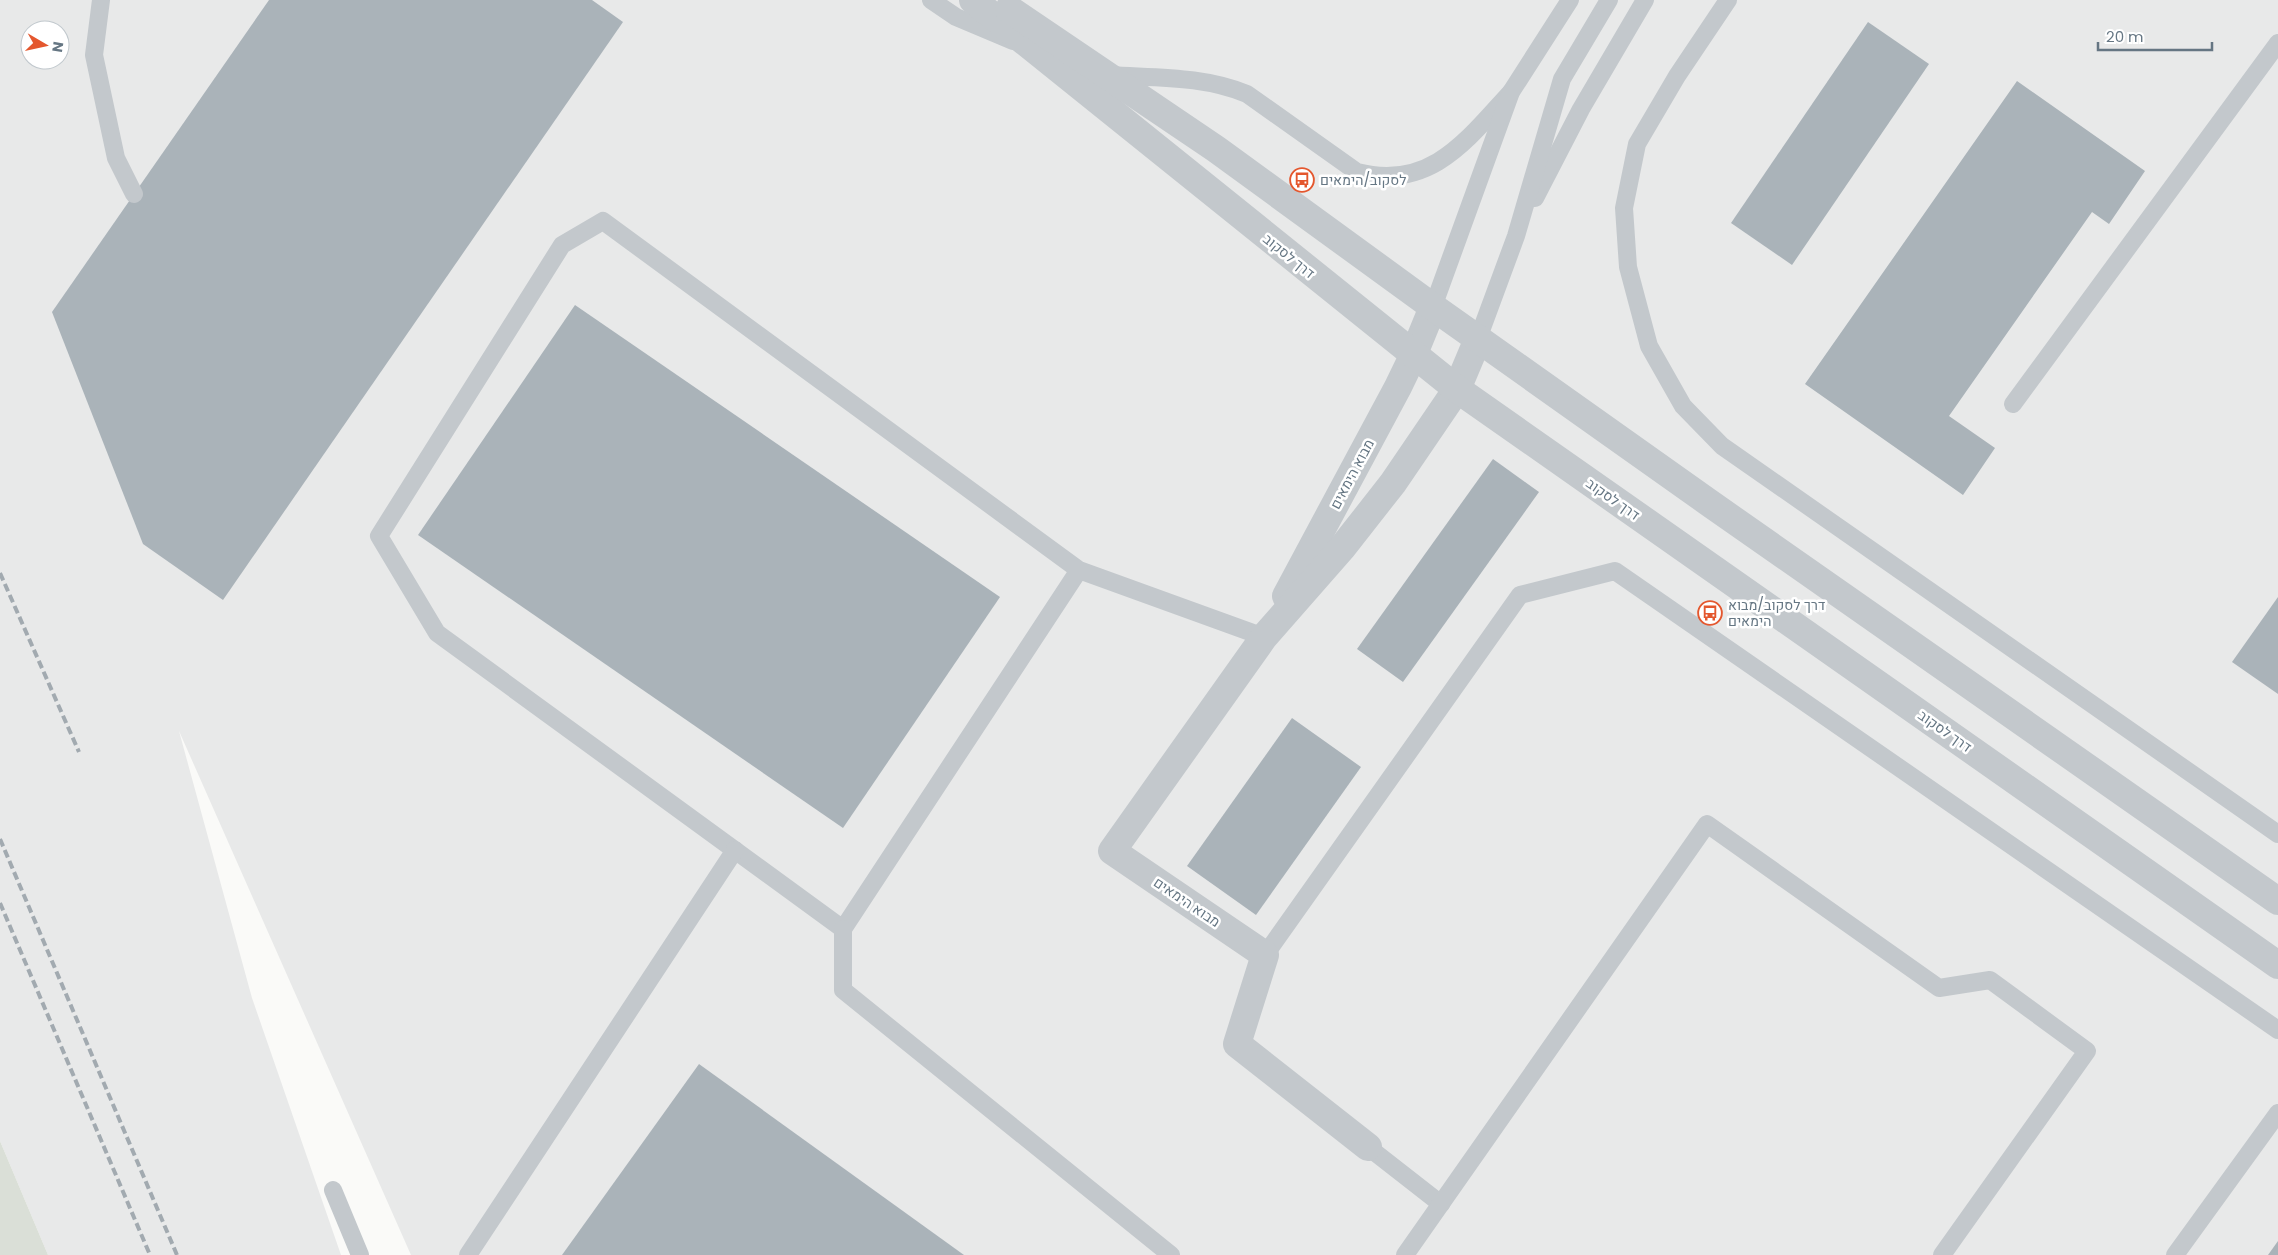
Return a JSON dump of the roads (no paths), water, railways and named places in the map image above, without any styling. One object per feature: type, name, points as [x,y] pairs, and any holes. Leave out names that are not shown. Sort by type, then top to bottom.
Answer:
[{"type":"street","name":"דרך לסקוב","points":[[973,0],[1040,41],[1109,75],[1224,154],[1478,339],[2278,901]]},
{"type":"street","name":"דרך לסקוב","points":[[995,0],[1040,41],[1414,356],[1457,389],[2278,965]]},
{"type":"street","name":"מבוא הימאים","points":[[1264,637],[1414,356],[1433,307]]},
{"type":"street","name":"מבוא הימאים","points":[[1265,955],[1112,852],[1264,637],[1342,548],[1382,497],[1457,389],[1478,339]]},
{"type":"street","points":[[1265,955],[1237,1044],[1368,1147]]},
{"type":"lane","points":[[101,0],[94,55],[116,158],[134,194]]},
{"type":"lane","points":[[931,0],[956,17],[1040,41]]},
{"type":"lane","points":[[1020,0],[1040,41]]},
{"type":"lane","points":[[1109,75],[1204,81],[1229,86],[1247,94],[1357,172],[1372,176],[1402,176],[1427,170],[1473,134],[1511,92],[1570,0]]},
{"type":"lane","points":[[1478,339],[1516,236],[1562,79],[1609,0]]},
{"type":"lane","points":[[1516,236],[1581,109],[1645,0]]},
{"type":"lane","points":[[1728,0],[1677,76],[1637,144],[1624,208],[1628,268],[1649,346],[1682,406],[1722,446],[2278,834]]},
{"type":"lane","points":[[2013,404],[2278,42]]},
{"type":"lane","points":[[1433,307],[1511,92]]},
{"type":"lane","points":[[843,929],[437,633],[379,536],[562,245],[603,221],[1079,570],[1264,637]]},
{"type":"lane","points":[[1079,570],[843,929],[843,990],[1171,1255]]},
{"type":"lane","points":[[1265,955],[1520,595],[1615,571],[2278,1030]]},
{"type":"lane","points":[[1405,1255],[1707,824],[1939,988],[1990,980],[2088,1051],[1942,1255]]},
{"type":"lane","points":[[468,1255],[735,850]]},
{"type":"lane","points":[[2174,1255],[2278,1113]]},
{"type":"lane","points":[[1368,1147],[1441,1204]]},
{"type":"lane","points":[[332,1190],[360,1255]]},
{"type":"railway","points":[[0,573],[79,752]]},
{"type":"railway","points":[[0,839],[177,1255]]},
{"type":"railway","points":[[0,903],[150,1255]]},
{"type":"place","name":"לסקוב/הימאים","points":[[1302,180]]},
{"type":"place","name":"דרך לסקוב/מבוא הימאים","points":[[1710,613]]}]
